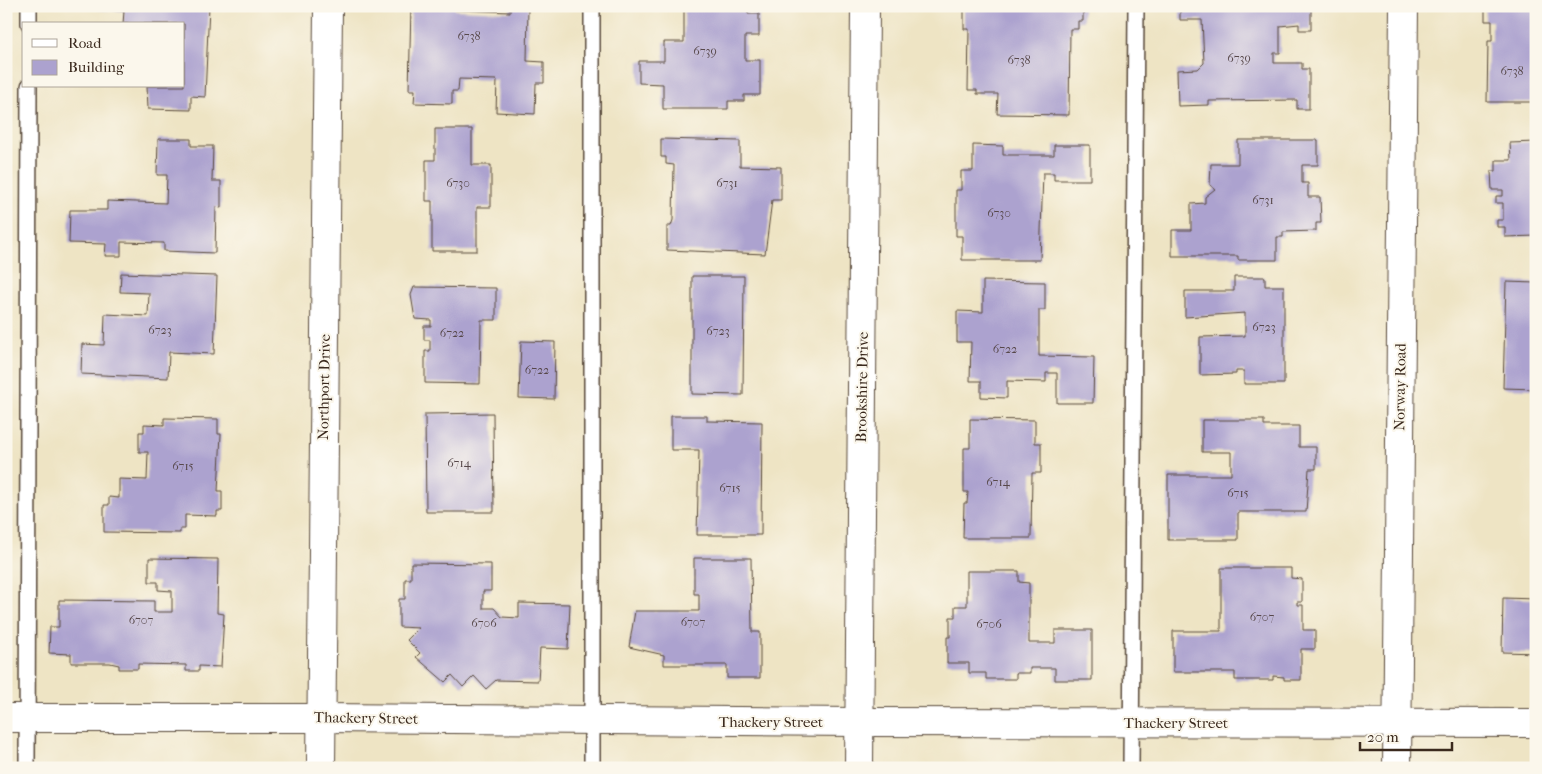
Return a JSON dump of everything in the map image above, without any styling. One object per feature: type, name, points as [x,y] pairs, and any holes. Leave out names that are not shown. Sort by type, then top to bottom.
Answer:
[{"type":"street","name":"Northport Drive","points":[[321,768],[328,6]]},
{"type":"street","name":"Brookshire Drive","points":[[859,768],[866,6]]},
{"type":"street","name":"Norway Road","points":[[1397,768],[1404,6]]},
{"type":"street","name":"Thackery Street","points":[[17,718],[1536,723]]},
{"type":"lane","points":[[29,6],[29,22]]},
{"type":"lane","points":[[592,6],[592,768]]},
{"type":"lane","points":[[1131,768],[1136,6]]},
{"type":"lane","points":[[27,768],[17,718],[29,88]]},
{"type":"building","points":[[98,6],[209,6],[205,97],[191,96],[191,110],[148,109],[147,88],[185,88],[185,22],[123,22],[124,11],[98,10]]},
{"type":"building","points":[[411,6],[455,6],[455,10],[510,12],[510,7],[528,7],[527,61],[544,62],[544,83],[536,83],[535,114],[496,112],[497,80],[459,79],[458,91],[452,91],[452,104],[414,103],[415,90],[409,90]]},
{"type":"building","points":[[684,6],[748,6],[748,14],[759,14],[759,36],[745,36],[745,60],[760,60],[760,95],[744,95],[744,101],[728,101],[728,109],[663,109],[663,84],[639,83],[639,61],[664,61],[664,42],[684,42]]},
{"type":"building","points":[[964,6],[1083,6],[1083,21],[1078,21],[1078,29],[1070,29],[1069,115],[997,114],[998,94],[977,94],[977,90],[968,90],[969,29],[964,29]]},
{"type":"building","points":[[1180,6],[1311,6],[1311,30],[1299,30],[1299,24],[1280,26],[1280,53],[1274,53],[1274,63],[1302,63],[1302,69],[1309,69],[1309,109],[1297,109],[1297,100],[1209,101],[1209,105],[1178,106],[1177,70],[1198,69],[1204,63],[1202,20],[1180,20]]},
{"type":"building","points":[[1485,6],[1534,6],[1534,25],[1536,25],[1536,102],[1487,102],[1488,41],[1492,41],[1492,21],[1485,21]]},
{"type":"building","points":[[435,129],[472,129],[472,165],[491,165],[491,207],[477,207],[477,251],[432,251],[432,201],[426,201],[426,160],[435,160]]},
{"type":"building","points":[[158,139],[191,139],[191,146],[213,146],[212,181],[221,181],[221,208],[216,207],[215,253],[164,251],[164,243],[121,242],[121,256],[105,256],[106,244],[69,243],[70,210],[107,210],[107,201],[166,203],[167,175],[157,175]]},
{"type":"building","points":[[661,139],[740,141],[740,166],[781,167],[781,200],[772,200],[765,254],[667,250],[667,226],[671,226],[673,220],[674,165],[666,164],[666,157],[661,157]]},
{"type":"building","points":[[1238,140],[1318,140],[1318,165],[1302,165],[1302,183],[1308,183],[1308,197],[1320,197],[1321,223],[1316,223],[1316,231],[1283,232],[1283,237],[1277,237],[1277,260],[1238,260],[1238,256],[1172,256],[1172,230],[1191,230],[1191,204],[1205,203],[1205,197],[1215,189],[1210,185],[1211,164],[1238,164]]},
{"type":"building","points":[[1536,142],[1536,236],[1505,237],[1505,227],[1497,227],[1497,220],[1503,220],[1503,203],[1496,203],[1496,196],[1503,196],[1503,190],[1492,190],[1491,171],[1496,171],[1496,160],[1511,160],[1510,143]]},
{"type":"building","points":[[973,145],[1003,146],[1003,155],[1054,155],[1054,145],[1090,145],[1090,180],[1054,180],[1054,173],[1043,173],[1040,260],[962,260],[962,236],[956,236],[956,190],[961,190],[961,171],[973,171]]},
{"type":"building","points":[[121,273],[217,276],[214,354],[169,352],[168,378],[81,374],[82,344],[104,345],[105,314],[148,316],[149,293],[120,292]]},
{"type":"building","points":[[692,276],[744,276],[743,395],[692,394]]},
{"type":"building","points":[[1234,277],[1265,277],[1265,286],[1284,286],[1284,384],[1244,384],[1244,371],[1236,371],[1236,374],[1200,375],[1200,337],[1245,336],[1245,313],[1185,317],[1185,291],[1234,291]]},
{"type":"building","points":[[983,281],[1045,282],[1045,310],[1039,310],[1039,356],[1094,357],[1093,403],[1057,403],[1057,373],[1046,373],[1046,382],[1007,381],[1007,398],[981,397],[981,381],[970,381],[971,342],[957,342],[957,311],[983,312]]},
{"type":"building","points":[[1506,282],[1536,283],[1536,389],[1503,388]]},
{"type":"building","points":[[414,287],[496,288],[496,320],[481,320],[480,384],[425,383],[425,351],[430,351],[430,340],[424,340],[424,326],[431,326],[431,320],[415,319],[411,295]]},
{"type":"building","points":[[521,341],[555,342],[554,399],[519,398]]},
{"type":"building","points":[[493,413],[494,512],[426,512],[425,414]]},
{"type":"building","points":[[671,416],[707,416],[707,421],[762,422],[761,535],[697,535],[699,450],[671,450]]},
{"type":"building","points":[[164,418],[218,419],[218,434],[221,434],[218,491],[222,491],[222,511],[217,511],[217,516],[185,515],[185,529],[180,529],[180,533],[104,532],[104,505],[109,505],[109,497],[119,498],[119,479],[147,480],[148,452],[139,452],[139,432],[144,432],[144,424],[164,425]]},
{"type":"building","points":[[970,419],[1035,420],[1035,443],[1041,443],[1041,473],[1032,473],[1031,538],[963,538],[964,503],[967,503],[968,492],[964,492],[964,448],[970,448]]},
{"type":"building","points":[[1202,420],[1264,420],[1264,426],[1299,426],[1299,447],[1316,447],[1316,469],[1309,469],[1306,512],[1238,512],[1238,540],[1168,540],[1168,475],[1231,475],[1231,452],[1202,452]]},
{"type":"building","points":[[149,558],[218,559],[217,613],[224,614],[221,667],[199,666],[199,671],[186,671],[186,665],[138,664],[138,669],[119,669],[119,665],[110,663],[71,663],[71,654],[49,653],[50,627],[59,627],[59,600],[154,601],[154,612],[172,612],[172,591],[158,590],[158,582],[149,582]]},
{"type":"building","points":[[694,558],[751,558],[752,632],[760,632],[760,678],[727,678],[727,665],[664,665],[664,655],[629,647],[635,611],[699,611],[699,594],[694,594]]},
{"type":"building","points":[[411,563],[491,564],[491,591],[483,591],[483,608],[494,608],[502,617],[519,618],[519,603],[570,604],[568,649],[540,648],[538,681],[496,680],[486,689],[474,676],[463,687],[452,675],[445,682],[416,657],[420,653],[407,640],[419,628],[399,627],[399,599],[405,599],[405,579],[411,579]]},
{"type":"building","points":[[1221,568],[1291,568],[1291,578],[1302,579],[1302,602],[1297,602],[1297,605],[1303,605],[1303,630],[1315,630],[1315,649],[1301,649],[1301,680],[1284,680],[1284,677],[1273,676],[1273,680],[1235,680],[1235,672],[1173,672],[1173,631],[1221,631]]},
{"type":"building","points":[[967,571],[1019,571],[1019,582],[1029,583],[1029,643],[1055,643],[1055,630],[1092,630],[1092,680],[1055,680],[1055,668],[1030,668],[1030,673],[1016,673],[1016,679],[986,679],[986,673],[969,673],[969,663],[947,663],[947,637],[950,637],[950,617],[955,617],[955,606],[967,606]]},
{"type":"building","points":[[1503,598],[1536,599],[1536,653],[1502,652]]}]
